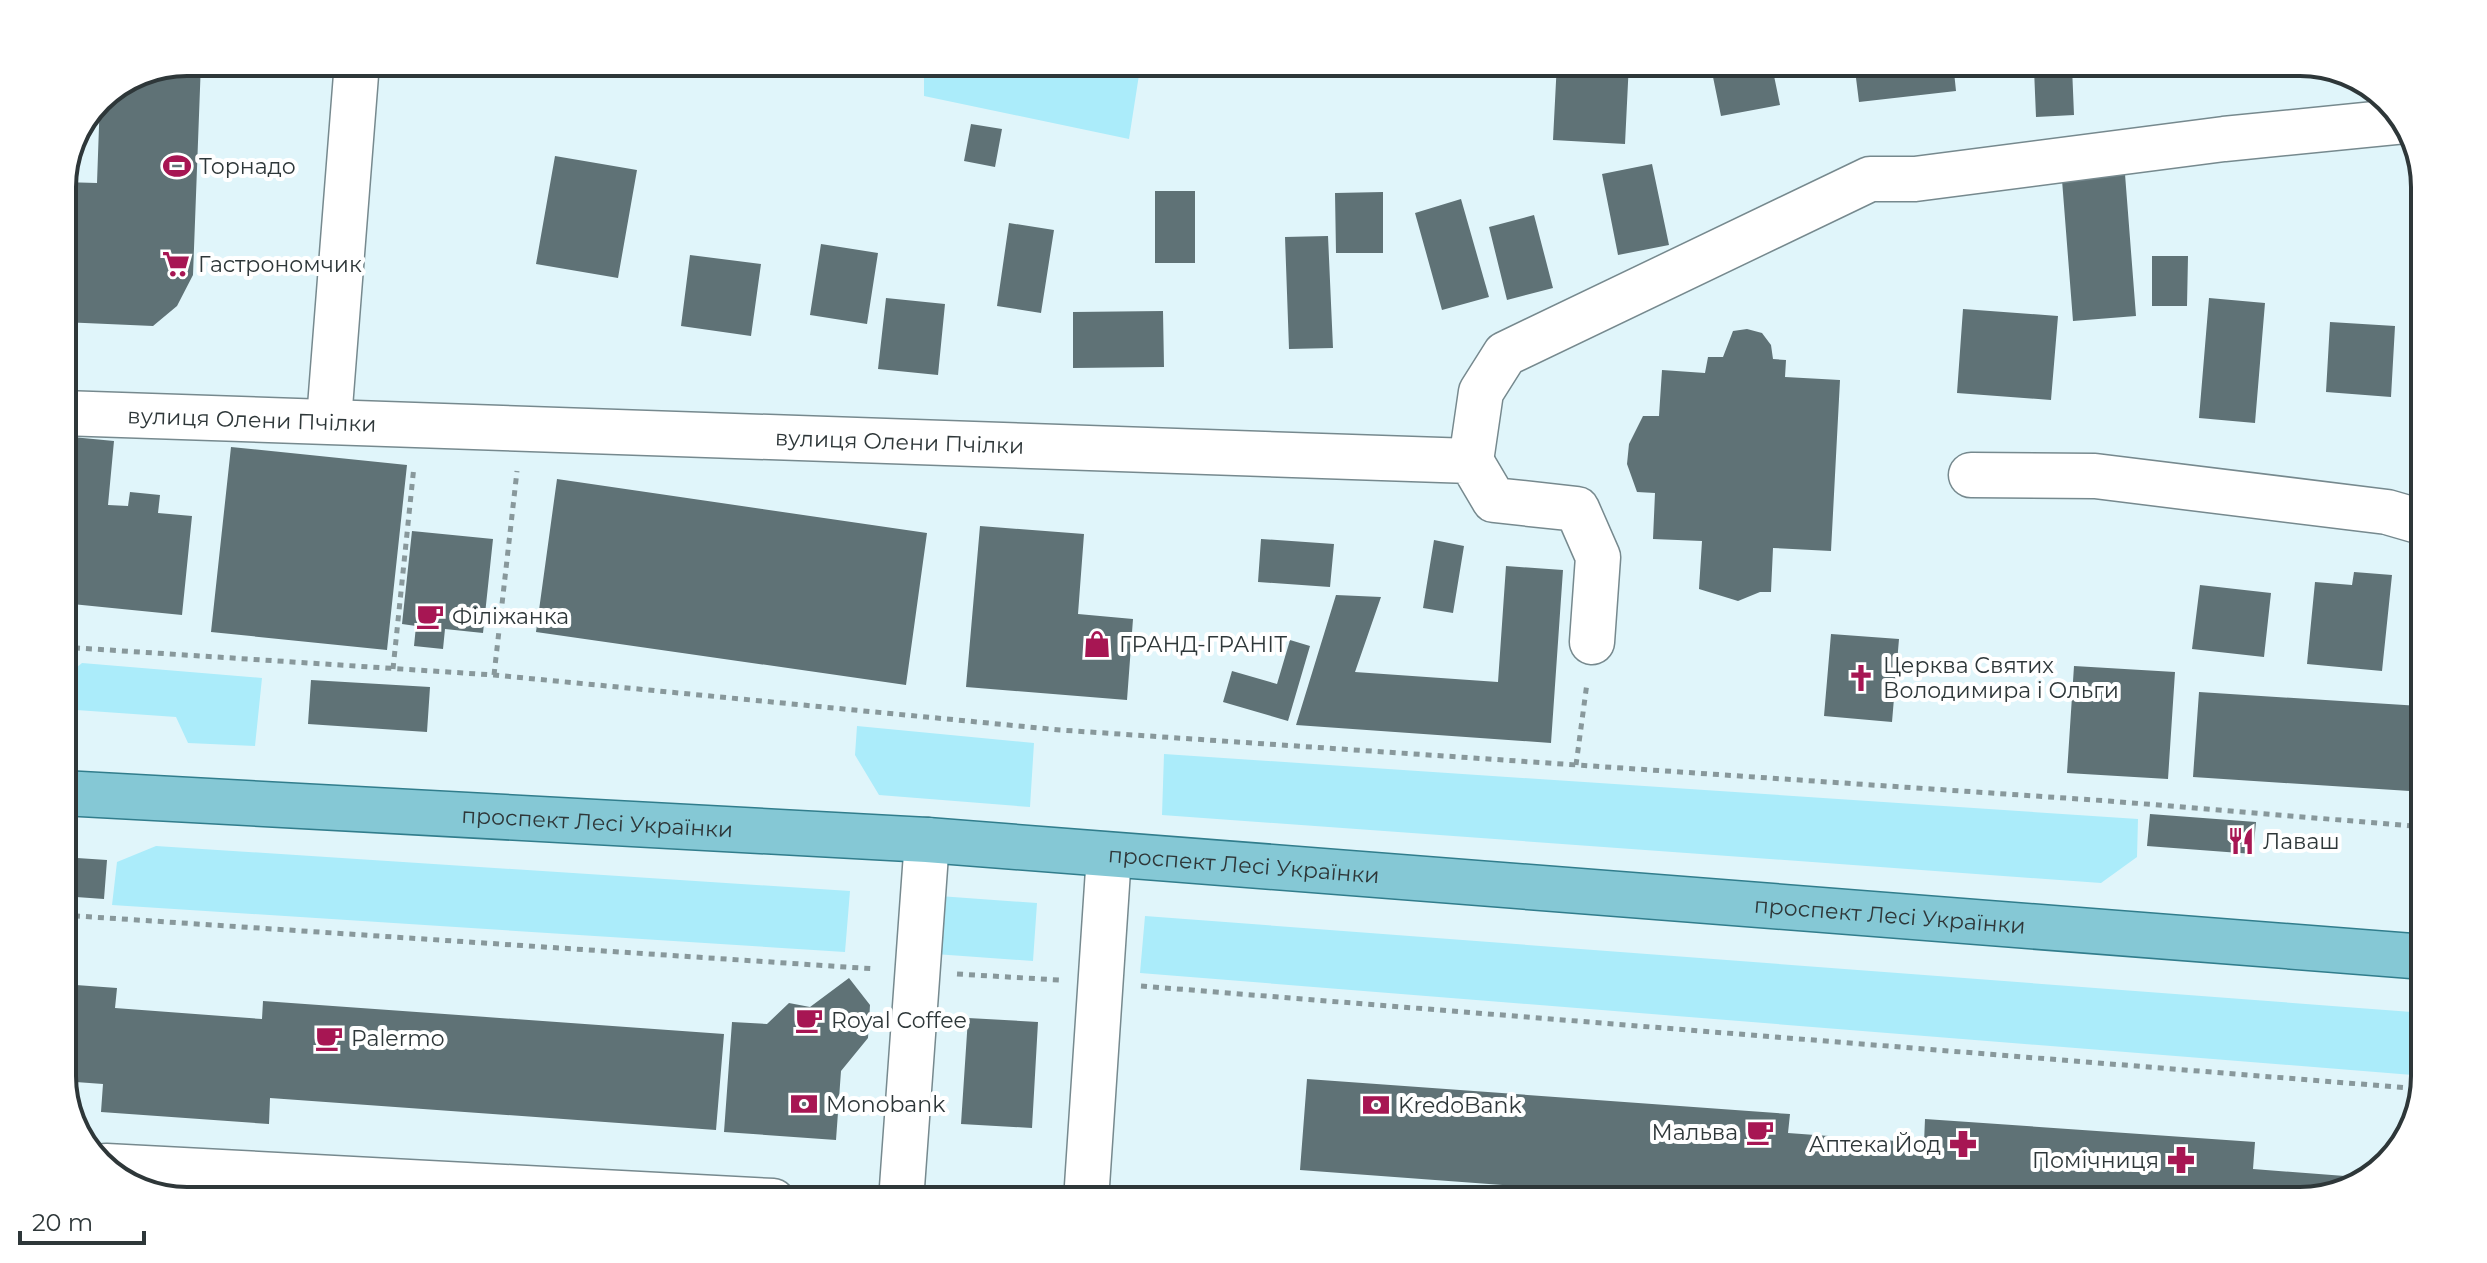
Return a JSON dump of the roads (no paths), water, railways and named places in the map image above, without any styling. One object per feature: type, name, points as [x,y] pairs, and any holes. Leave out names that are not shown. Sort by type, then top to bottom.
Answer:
[{"type":"main road","name":"проспект Лесі Українки","points":[[76,794],[927,840],[2411,956]]},
{"type":"street","points":[[329,420],[356,76]]},
{"type":"street","points":[[1592,642],[1598,557],[1577,509],[1494,500],[1471,461],[1481,392],[1505,354],[1870,179],[1915,179],[2224,139],[2390,122]]},
{"type":"street","name":"вулиця Олени Пчілки","points":[[76,413],[329,420],[521,431],[1471,461]]},
{"type":"street","points":[[1971,475],[2095,476],[2387,512],[2411,519]]},
{"type":"street","points":[[902,1187],[927,840]]},
{"type":"street","points":[[1087,1187],[1109,855]]},
{"type":"street","points":[[125,1168],[337,1187]]},
{"type":"place","name":"Торнадо","points":[[177,166]]},
{"type":"place","name":"Гастрономчик","points":[[176,264]]},
{"type":"place","name":"Філіжанка","points":[[430,616]]},
{"type":"place","name":"ГРАНД-ГРАНІТ","points":[[1097,644]]},
{"type":"place","name":"Церква Святих Володимира і Ольги","points":[[1861,678]]},
{"type":"place","name":"Лаваш","points":[[2241,841]]},
{"type":"place","name":"Royal Coffee","points":[[809,1020]]},
{"type":"place","name":"Palermo","points":[[329,1038]]},
{"type":"place","name":"Monobank","points":[[804,1104]]},
{"type":"place","name":"KredoBank","points":[[1376,1105]]},
{"type":"place","name":"Мальва","points":[[1760,1132]]},
{"type":"place","name":"Аптека Йод","points":[[1963,1144]]},
{"type":"place","name":"Помічниця","points":[[2181,1160]]}]
